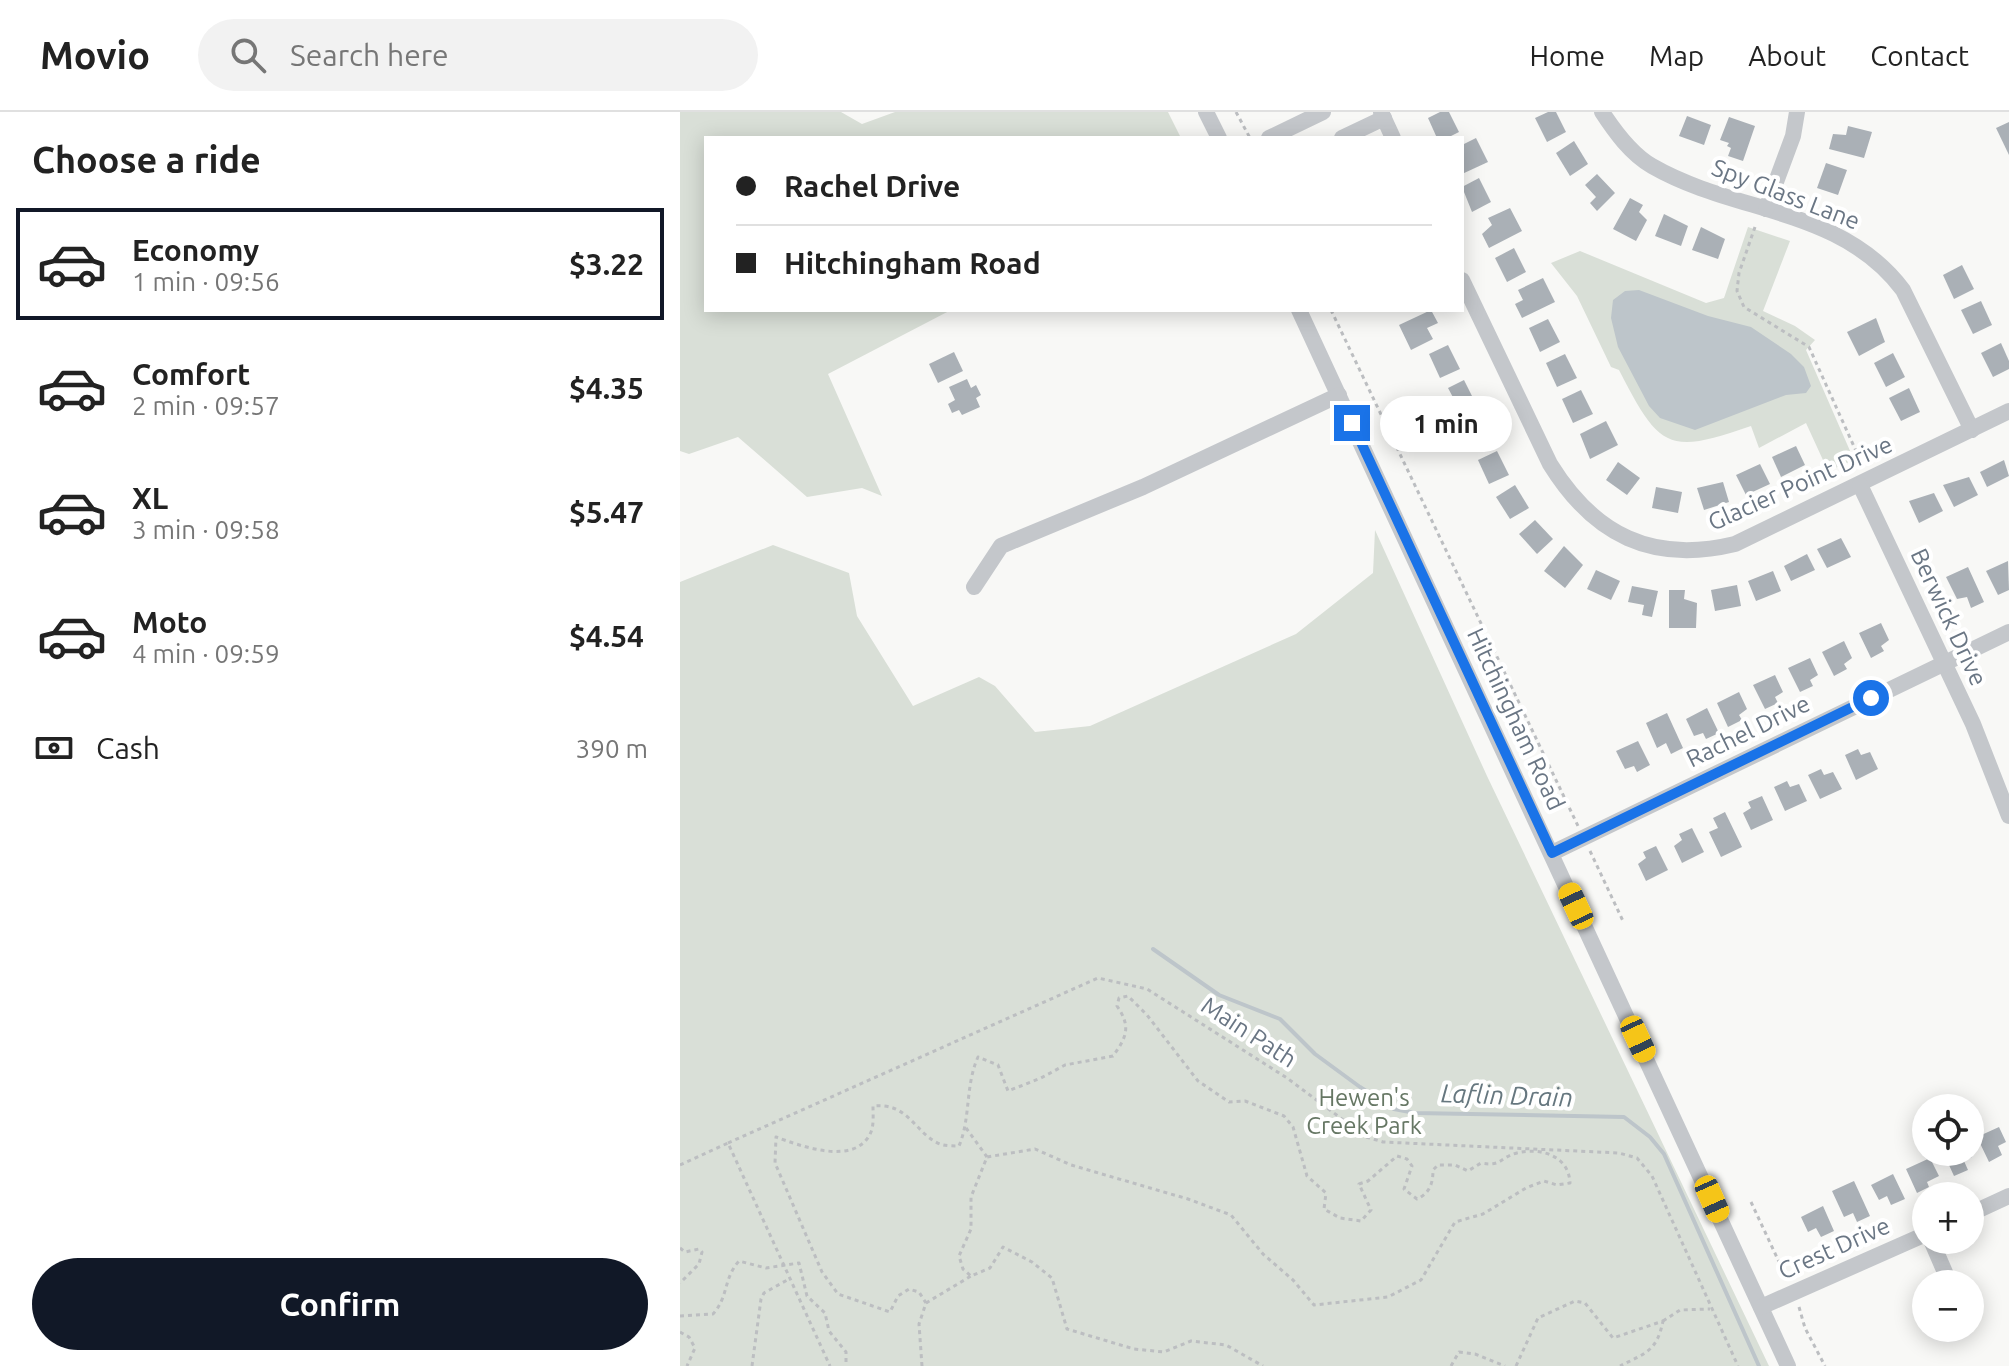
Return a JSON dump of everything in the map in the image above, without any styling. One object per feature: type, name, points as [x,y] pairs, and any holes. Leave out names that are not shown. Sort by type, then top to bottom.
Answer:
[{"type":"street","points":[[1206,112],[1218,136]]},
{"type":"street","points":[[1273,136],[1323,112]]},
{"type":"street","name":"Spy Glass Lane","points":[[1602,112],[1620,136],[1652,166],[1705,189],[1827,230],[1865,250],[1903,290],[1972,430]]},
{"type":"street","points":[[1766,209],[1793,136],[1797,112]]},
{"type":"street","points":[[1345,136],[1382,115],[1392,136]]},
{"type":"street","name":"Glacier Point Drive","points":[[1464,284],[1550,464],[1580,506],[1615,532],[1659,549],[1710,550],[1746,539],[2009,411]]},
{"type":"street","name":"Hitchingham Road","points":[[1300,312],[1788,1366]]},
{"type":"street","points":[[974,587],[1001,546],[1143,487],[1339,395]]},
{"type":"street","name":"Berwick Drive","points":[[1860,485],[1979,736],[2009,816]]},
{"type":"street","name":"Rachel Drive","points":[[1552,853],[2009,632]]},
{"type":"street","points":[[1984,1208],[2009,1196]]},
{"type":"street","name":"Crest Drive","points":[[1761,1307],[1912,1240]]},
{"type":"path","points":[[1236,112],[1249,136]]},
{"type":"path","points":[[1755,227],[1739,273],[1737,291],[1744,307],[1809,347],[1861,462]]},
{"type":"path","points":[[1332,312],[1623,921]]},
{"type":"path","name":"Main Path","points":[[680,1165],[1098,978],[1147,989],[1287,1078],[1366,1137],[1383,1142],[1619,1153],[1637,1158],[1652,1176],[1738,1366]]},
{"type":"path","points":[[926,1303],[919,1292],[909,1289],[898,1296],[890,1312],[838,1294],[822,1272],[775,1163],[776,1137],[800,1146],[836,1152],[859,1146],[872,1131],[873,1106],[886,1105],[911,1118],[938,1144],[959,1146],[966,1128],[970,1075],[978,1057],[998,1065],[1008,1091],[1065,1065],[1113,1056],[1126,1039],[1127,1020],[1117,1006],[1119,998],[1128,996],[1147,1015],[1198,1081],[1229,1102],[1245,1101],[1284,1116],[1293,1127],[1307,1176],[1326,1193],[1324,1209],[1340,1218],[1361,1221],[1371,1210],[1359,1184],[1368,1181],[1397,1156],[1407,1159],[1412,1166],[1404,1189],[1417,1199],[1425,1195],[1433,1182],[1433,1170],[1438,1165],[1455,1165],[1468,1171],[1481,1163],[1494,1165],[1517,1153],[1554,1154],[1564,1162],[1570,1183],[1557,1185],[1544,1181],[1526,1188],[1483,1214],[1455,1222],[1421,1280],[1388,1297],[1314,1305],[1293,1280],[1263,1254],[1231,1215],[1188,1199],[1071,1165],[1035,1149],[987,1157]]},
{"type":"path","points":[[966,1128],[987,1157]]},
{"type":"path","points":[[728,1143],[830,1366]]},
{"type":"path","points":[[971,1276],[963,1269],[959,1256],[971,1229],[971,1197],[987,1157]]},
{"type":"path","points":[[922,1366],[919,1324],[926,1303],[990,1268],[1003,1247],[1032,1262],[1052,1278],[1067,1329],[1134,1349],[1164,1352],[1191,1341],[1226,1345],[1263,1366]]},
{"type":"path","points":[[680,1248],[685,1252],[699,1249],[702,1252],[699,1264],[680,1283]]},
{"type":"path","points":[[680,1316],[713,1314],[725,1301],[728,1273],[739,1261],[766,1268],[799,1263],[807,1296],[825,1313],[829,1331],[846,1352],[846,1366]]},
{"type":"path","points":[[752,1366],[761,1299],[764,1293],[789,1279]]},
{"type":"path","points":[[1516,1366],[1538,1318],[1575,1301],[1585,1303],[1613,1338],[1663,1321],[1680,1310],[1710,1309]]},
{"type":"path","points":[[1620,1366],[1648,1352],[1659,1341],[1663,1321]]},
{"type":"path","points":[[680,1332],[689,1337],[695,1348],[687,1366]]},
{"type":"path","points":[[1451,1366],[1459,1352],[1475,1354],[1505,1366]]},
{"type":"green space","points":[[680,112],[841,112],[862,124],[895,112],[1168,112],[1180,136],[704,136],[704,312],[947,312],[828,374],[882,496],[862,488],[807,497],[738,437],[689,454],[680,451]]},
{"type":"green space","points":[[1748,227],[1790,241],[1763,311],[1795,326],[1815,340],[1806,350],[1854,460],[1828,471],[1806,423],[1759,448],[1751,426],[1700,441],[1682,442],[1668,438],[1656,429],[1619,370],[1611,367],[1577,296],[1551,263],[1580,251],[1706,303],[1724,298]]},
{"type":"green space","name":"Hewen's Creek Park","points":[[1375,530],[1487,776],[1769,1366],[680,1366],[680,582],[773,545],[849,573],[857,616],[913,706],[979,677],[995,686],[1035,732],[1090,726],[1296,634],[1373,573]]},
{"type":"shaded area","points":[[1639,290],[1708,316],[1751,327],[1791,354],[1804,367],[1811,386],[1806,393],[1786,395],[1695,430],[1660,418],[1649,406],[1618,347],[1611,318],[1613,300],[1625,291]]},
{"type":"building","points":[[1440,112],[1449,112],[1459,132],[1451,136],[1436,136],[1428,118]]},
{"type":"building","points":[[1556,112],[1566,132],[1547,142],[1535,118]]},
{"type":"building","points":[[1687,116],[1711,125],[1704,145],[1679,136]]},
{"type":"building","points":[[1729,117],[1755,126],[1743,161],[1728,156],[1729,143],[1720,140]]},
{"type":"building","points":[[2009,122],[2009,155],[1996,128]]},
{"type":"building","points":[[1848,126],[1872,132],[1864,158],[1829,149],[1833,134],[1846,135]]},
{"type":"building","points":[[1476,138],[1488,162],[1464,173],[1464,144]]},
{"type":"building","points":[[1574,141],[1588,164],[1570,176],[1556,153]]},
{"type":"building","points":[[1826,163],[1847,170],[1838,195],[1817,188]]},
{"type":"building","points":[[1597,174],[1615,193],[1597,211],[1590,203],[1596,197],[1585,185]]},
{"type":"building","points":[[1479,178],[1491,202],[1472,212],[1464,186]]},
{"type":"building","points":[[1630,198],[1643,205],[1639,212],[1647,220],[1636,241],[1613,229]]},
{"type":"building","points":[[1510,208],[1522,231],[1489,248],[1482,234],[1492,225],[1488,218]]},
{"type":"building","points":[[1664,214],[1688,226],[1681,246],[1655,236]]},
{"type":"building","points":[[1701,227],[1725,239],[1718,259],[1692,250]]},
{"type":"building","points":[[1514,248],[1526,272],[1507,282],[1495,258]]},
{"type":"building","points":[[1962,265],[1974,289],[1954,299],[1943,275]]},
{"type":"building","points":[[1543,278],[1555,302],[1522,318],[1515,304],[1523,300],[1518,290]]},
{"type":"building","points":[[1981,301],[1992,325],[1973,334],[1961,310]]},
{"type":"building","points":[[1427,312],[1432,312],[1438,323],[1427,328],[1433,339],[1411,350],[1399,325]]},
{"type":"building","points":[[1876,318],[1885,342],[1859,356],[1847,332]]},
{"type":"building","points":[[1548,319],[1560,342],[1540,352],[1529,328]]},
{"type":"building","points":[[2001,343],[2009,369],[1993,377],[1981,353]]},
{"type":"building","points":[[1448,345],[1460,369],[1440,378],[1429,354]]},
{"type":"building","points":[[954,352],[963,371],[938,383],[929,364]]},
{"type":"building","points":[[1893,353],[1905,377],[1886,387],[1874,363]]},
{"type":"building","points":[[1565,354],[1577,378],[1557,387],[1546,363]]},
{"type":"building","points":[[967,379],[971,388],[976,385],[981,395],[976,398],[980,407],[962,415],[959,410],[952,413],[948,404],[955,400],[949,387]]},
{"type":"building","points":[[1464,380],[1476,404],[1452,416],[1448,407],[1456,403],[1448,388]]},
{"type":"building","points":[[1909,388],[1920,412],[1901,421],[1889,398]]},
{"type":"building","points":[[1581,390],[1593,414],[1573,423],[1562,399]]},
{"type":"building","points":[[1482,415],[1494,439],[1475,448],[1463,424]]},
{"type":"building","points":[[1606,421],[1618,445],[1590,459],[1580,434]]},
{"type":"building","points":[[1796,446],[1805,465],[1781,477],[1772,457]]},
{"type":"building","points":[[1497,451],[1509,475],[1489,484],[1478,460]]},
{"type":"building","points":[[2004,460],[2009,476],[1987,487],[1980,472]]},
{"type":"building","points":[[1618,462],[1640,478],[1627,495],[1606,480]]},
{"type":"building","points":[[1760,464],[1770,484],[1746,495],[1736,475]]},
{"type":"building","points":[[1969,477],[1978,495],[1954,507],[1943,485]]},
{"type":"building","points":[[1723,482],[1729,502],[1704,510],[1697,488]]},
{"type":"building","points":[[1515,485],[1529,508],[1510,519],[1496,497]]},
{"type":"building","points":[[1656,487],[1682,492],[1678,513],[1652,508]]},
{"type":"building","points":[[1934,493],[1943,511],[1919,523],[1909,501]]},
{"type":"building","points":[[1535,520],[1553,539],[1537,554],[1519,534]]},
{"type":"building","points":[[1841,538],[1851,557],[1827,568],[1817,549]]},
{"type":"building","points":[[1564,546],[1583,565],[1565,588],[1544,571]]},
{"type":"building","points":[[1807,554],[1815,570],[1791,581],[1784,566]]},
{"type":"building","points":[[2008,561],[2009,590],[1998,595],[1986,571]]},
{"type":"building","points":[[1968,567],[1984,602],[1971,608],[1967,597],[1957,599],[1946,577]]},
{"type":"building","points":[[1596,570],[1620,581],[1611,600],[1587,589]]},
{"type":"building","points":[[1773,571],[1781,591],[1756,601],[1748,581]]},
{"type":"building","points":[[1737,585],[1741,606],[1715,611],[1711,590]]},
{"type":"building","points":[[1632,586],[1658,591],[1652,617],[1642,615],[1644,605],[1628,602]]},
{"type":"building","points":[[1669,590],[1685,590],[1684,599],[1697,603],[1696,628],[1669,628]]},
{"type":"building","points":[[1881,623],[1889,640],[1881,646],[1884,651],[1871,658],[1859,633]]},
{"type":"building","points":[[1844,641],[1852,658],[1844,664],[1847,669],[1834,676],[1822,652]]},
{"type":"building","points":[[1810,658],[1818,675],[1810,680],[1813,686],[1800,692],[1788,668]]},
{"type":"building","points":[[1775,675],[1783,692],[1775,697],[1778,703],[1765,709],[1753,685]]},
{"type":"building","points":[[1739,692],[1747,709],[1739,715],[1742,720],[1728,727],[1717,703]]},
{"type":"building","points":[[1707,708],[1719,733],[1706,739],[1703,733],[1694,736],[1686,719]]},
{"type":"building","points":[[1667,713],[1683,748],[1671,754],[1666,743],[1657,748],[1646,723]]},
{"type":"building","points":[[1638,741],[1650,765],[1637,772],[1634,766],[1625,769],[1616,751]]},
{"type":"building","points":[[1858,749],[1861,755],[1870,752],[1878,769],[1856,780],[1845,755]]},
{"type":"building","points":[[1821,769],[1824,775],[1833,772],[1842,789],[1820,799],[1808,775]]},
{"type":"building","points":[[1787,781],[1790,787],[1799,784],[1807,801],[1785,811],[1774,787]]},
{"type":"building","points":[[1762,796],[1773,820],[1751,830],[1743,813],[1751,808],[1748,802]]},
{"type":"building","points":[[1725,812],[1742,847],[1721,857],[1709,832],[1718,828],[1713,818]]},
{"type":"building","points":[[1692,828],[1704,852],[1682,863],[1674,846],[1682,840],[1679,834]]},
{"type":"building","points":[[1656,846],[1668,870],[1646,881],[1638,864],[1646,858],[1643,852]]},
{"type":"building","points":[[1999,1127],[2006,1142],[1998,1146],[2002,1155],[1989,1162],[1984,1152],[1984,1134]]},
{"type":"building","points":[[1934,1166],[1939,1176],[1927,1182],[1912,1182],[1906,1169]]},
{"type":"building","points":[[1949,1166],[1966,1166],[1968,1170],[1954,1176]]},
{"type":"building","points":[[1893,1174],[1905,1199],[1891,1205],[1887,1196],[1879,1200],[1871,1185]]},
{"type":"building","points":[[1854,1181],[1870,1216],[1857,1222],[1853,1213],[1844,1217],[1832,1191]]},
{"type":"building","points":[[1823,1206],[1834,1231],[1821,1237],[1816,1228],[1808,1232],[1801,1217]]},
{"type":"waterway","name":"Laflin Drain","points":[[1153,949],[1219,995],[1280,1019],[1315,1054],[1394,1109],[1415,1113],[1624,1117],[1650,1137],[1664,1154],[1759,1366]]},
{"type":"route","points":[[1352,423],[1552,853],[1871,698]]}]
